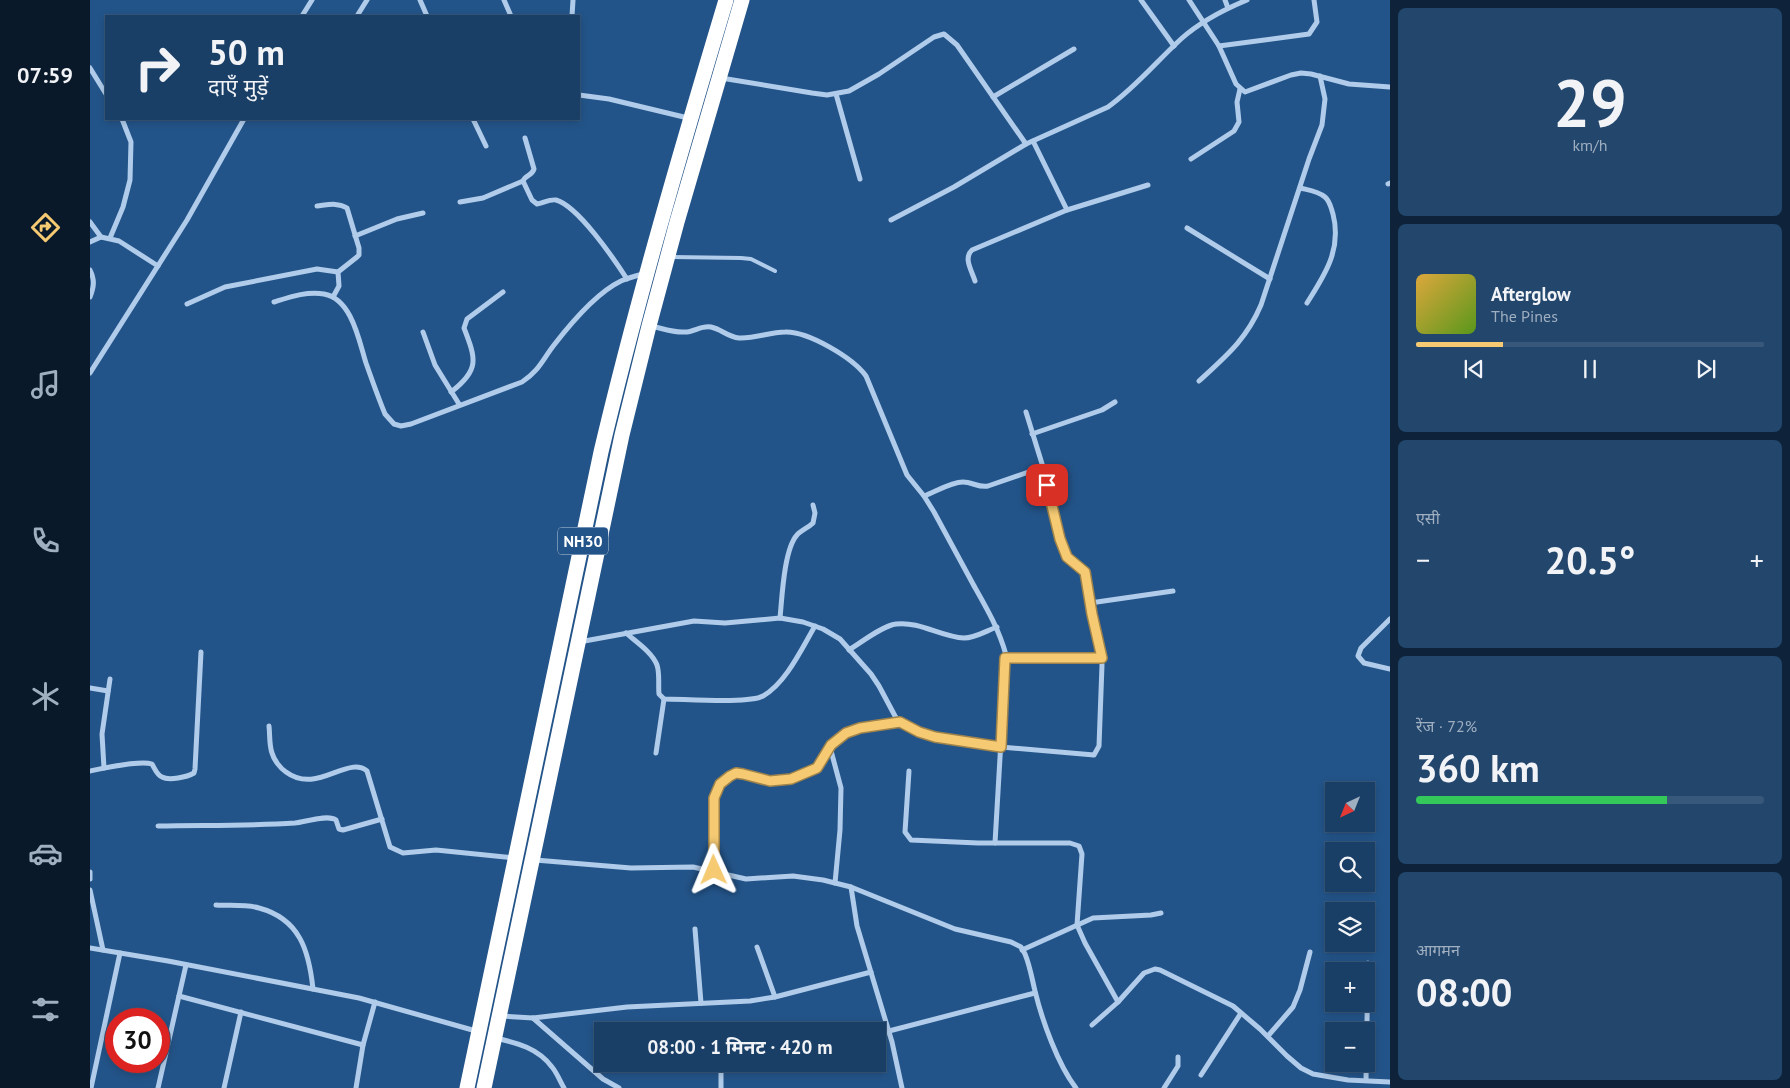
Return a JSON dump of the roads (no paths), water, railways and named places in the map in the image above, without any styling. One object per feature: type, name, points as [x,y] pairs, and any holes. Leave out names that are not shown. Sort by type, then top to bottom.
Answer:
[{"type":"highway","name":"NH30","points":[[467,1088],[601,452],[646,274],[726,0]]},
{"type":"highway","name":"NH30","points":[[484,1088],[618,453],[649,326],[718,78],[742,0]]},
{"type":"street","points":[[303,15],[312,0]]},
{"type":"street","points":[[358,15],[367,0]]},
{"type":"street","points":[[420,0],[427,15]]},
{"type":"street","points":[[504,0],[511,15]]},
{"type":"street","points":[[572,15],[573,0]]},
{"type":"street","points":[[1141,0],[1174,46]]},
{"type":"street","points":[[1189,0],[1219,46],[1240,89],[1245,92],[1291,75],[1302,74],[1320,76],[1349,84],[1390,87]]},
{"type":"street","points":[[1225,0],[1228,8]]},
{"type":"street","points":[[891,220],[960,184],[1026,144],[1108,106],[1120,98],[1174,46],[1204,22],[1228,8],[1247,0]]},
{"type":"street","points":[[1219,46],[1309,34],[1317,22],[1314,0]]},
{"type":"street","points":[[718,78],[812,94],[836,94],[849,91],[880,74],[928,41],[940,34],[944,34],[956,45],[1026,144]]},
{"type":"street","points":[[993,97],[1074,48]]},
{"type":"street","points":[[90,68],[105,92]]},
{"type":"street","points":[[1199,381],[1232,351],[1247,333],[1261,305],[1322,125],[1325,99],[1320,76]]},
{"type":"street","points":[[1191,158],[1234,131],[1239,122],[1237,102],[1240,89]]},
{"type":"street","points":[[836,94],[860,178]]},
{"type":"street","points":[[580,95],[609,99],[690,119]]},
{"type":"street","points":[[110,238],[124,207],[130,180],[131,142],[122,120]]},
{"type":"street","points":[[90,373],[187,220],[243,120]]},
{"type":"street","points":[[473,120],[486,146]]},
{"type":"street","points":[[460,202],[488,196],[523,181],[525,177],[532,173],[534,169],[525,138]]},
{"type":"street","points":[[1033,141],[1066,210]]},
{"type":"street","points":[[523,181],[534,203],[555,200],[565,205],[581,219],[600,240],[627,279]]},
{"type":"street","points":[[975,281],[967,258],[972,250],[1066,210],[1148,185]]},
{"type":"street","points":[[1300,188],[1318,193],[1327,199],[1335,222],[1336,236],[1335,248],[1327,272],[1307,304]]},
{"type":"street","points":[[187,304],[225,287],[317,269],[338,272],[359,255],[359,248],[347,208],[336,204],[317,206]]},
{"type":"street","points":[[354,236],[397,219],[423,213]]},
{"type":"street","points":[[90,222],[101,237]]},
{"type":"street","points":[[1187,228],[1270,279]]},
{"type":"street","points":[[90,242],[101,237],[119,241],[158,266]]},
{"type":"street","points":[[90,270],[94,281],[90,297]]},
{"type":"street","points":[[333,297],[339,286],[338,272]]},
{"type":"street","points":[[274,302],[310,293],[325,294],[333,297],[346,310],[354,326],[385,414],[394,424],[401,426],[411,424],[459,404],[522,382],[532,376],[554,346],[590,305],[619,282],[646,274]]},
{"type":"street","points":[[451,392],[469,376],[474,358],[464,324],[467,319],[503,292]]},
{"type":"street","points":[[649,326],[685,332],[712,327],[740,338],[784,332],[795,333],[842,354],[860,368],[866,376],[907,475],[924,496],[1002,641],[1005,658],[995,843]]},
{"type":"street","points":[[423,332],[435,365],[459,404]]},
{"type":"street","points":[[1032,434],[1102,410],[1115,402]]},
{"type":"street","points":[[579,642],[694,621],[725,623],[780,618],[803,622],[823,629],[840,639],[880,686],[900,722],[919,732],[935,737],[1001,747],[1094,755],[1099,746],[1102,658],[1085,572],[1067,557],[1064,549],[1043,467],[1026,412]]},
{"type":"street","points":[[924,496],[956,483],[964,482],[982,487],[988,486],[1043,467]]},
{"type":"street","points":[[780,618],[786,568],[793,541],[797,534],[813,523],[815,519],[813,505]]},
{"type":"street","points":[[1090,602],[1173,592]]},
{"type":"street","points":[[1390,619],[1361,648],[1358,656],[1364,663],[1390,669]]},
{"type":"street","points":[[849,650],[886,628],[898,624],[918,626],[964,638],[996,627]]},
{"type":"street","points":[[626,633],[647,651],[655,661],[658,671],[659,694],[664,698],[746,700],[762,697],[770,691],[790,668],[815,626]]},
{"type":"street","points":[[90,771],[146,763],[152,764],[160,776],[164,778],[194,773],[196,769],[201,652]]},
{"type":"street","points":[[1005,658],[1102,658]]},
{"type":"street","points":[[104,768],[102,734],[110,679]]},
{"type":"street","points":[[90,688],[108,691]]},
{"type":"street","points":[[656,753],[664,698]]},
{"type":"street","points":[[714,870],[714,798],[720,784],[726,778],[736,773],[758,776],[770,781],[791,779],[817,768],[830,747],[846,733],[860,728],[900,722]]},
{"type":"street","points":[[269,726],[272,753],[281,768],[291,775],[311,780],[322,778],[352,766],[362,767],[367,771],[390,847],[403,853],[436,850],[515,858]]},
{"type":"street","points":[[830,747],[841,788],[840,830],[835,883]]},
{"type":"street","points":[[909,772],[905,832],[909,838],[915,840],[995,843],[1070,843],[1079,846],[1082,854],[1078,925],[1080,934],[1118,1002]]},
{"type":"street","points":[[158,826],[283,823],[328,817],[336,820],[339,829],[343,830],[382,819]]},
{"type":"street","points":[[532,860],[631,868],[693,867],[714,870],[734,878],[746,879],[808,877],[851,888],[955,929],[1011,942],[1021,947],[1028,962],[1035,993],[1057,1055],[1065,1073],[1076,1088]]},
{"type":"street","points":[[90,872],[90,879]]},
{"type":"street","points":[[851,888],[858,926],[889,1031],[902,1088]]},
{"type":"street","points":[[90,890],[102,950]]},
{"type":"street","points":[[216,905],[258,908],[280,916],[291,925],[299,934],[310,966],[313,989]]},
{"type":"street","points":[[1022,950],[1099,917],[1161,913]]},
{"type":"street","points":[[695,929],[701,1003]]},
{"type":"street","points":[[758,947],[775,997]]},
{"type":"street","points":[[90,948],[375,1002],[524,1045],[537,1052],[553,1067],[564,1088]]},
{"type":"street","points":[[1268,1036],[1293,1007],[1300,990],[1310,952]]},
{"type":"street","points":[[91,1088],[120,953]]},
{"type":"street","points":[[158,1088],[186,965]]},
{"type":"street","points":[[1092,1025],[1118,1002],[1144,973],[1155,969],[1233,1006],[1301,1068],[1313,1074],[1348,1080],[1390,1082]]},
{"type":"street","points":[[499,1015],[533,1018],[627,1007],[750,1001],[775,997],[871,972]]},
{"type":"street","points":[[889,1031],[1035,993]]},
{"type":"street","points":[[179,996],[363,1045]]},
{"type":"street","points":[[356,1088],[363,1045],[375,1002]]},
{"type":"street","points":[[224,1088],[241,1012]]},
{"type":"street","points":[[1366,1080],[1367,1012]]},
{"type":"street","points":[[1201,1075],[1241,1013]]},
{"type":"street","points":[[533,1018],[603,1079],[619,1088]]},
{"type":"street","points":[[1164,1088],[1178,1066],[1178,1057]]},
{"type":"street","points":[[721,1072],[721,1088]]},
{"type":"street","points":[[1346,1088],[1348,1080]]},
{"type":"lane","points":[[668,257],[751,259],[774,272]]}]
